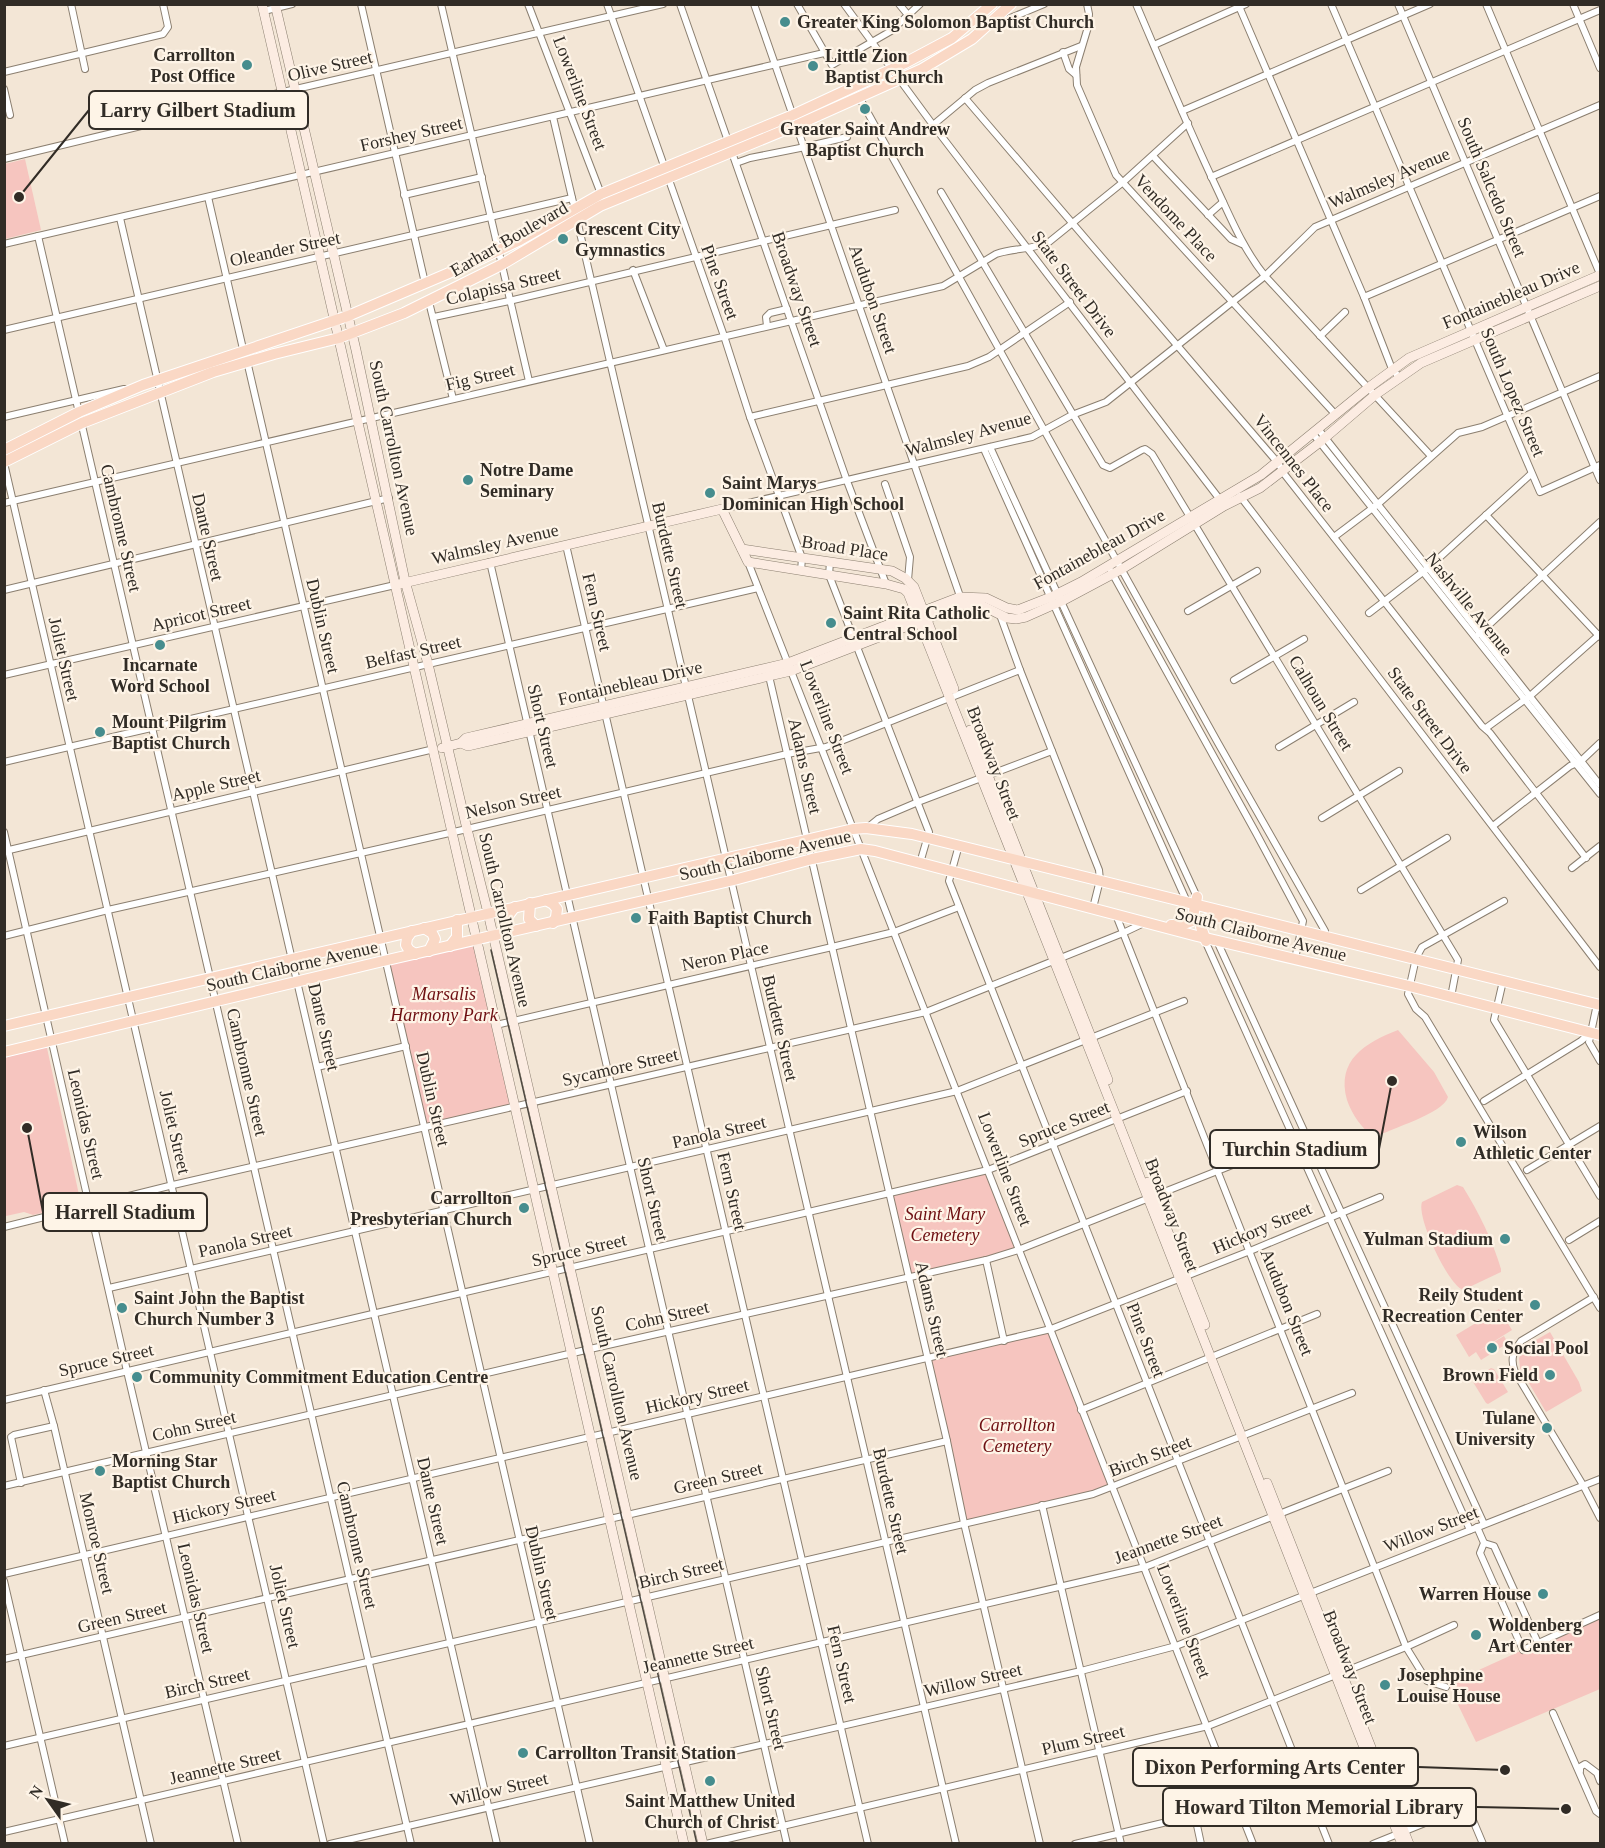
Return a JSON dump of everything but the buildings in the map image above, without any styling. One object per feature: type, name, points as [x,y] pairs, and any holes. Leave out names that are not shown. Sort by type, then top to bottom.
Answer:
[{"type":"main road","name":"Earhart Boulevard","points":[[4,462],[81,417],[143,385],[243,349],[348,316],[498,251],[602,194],[732,153],[795,120],[889,65],[952,38],[992,4]]},
{"type":"main road","name":"Earhart Boulevard","points":[[795,120],[859,97],[943,58],[993,22],[1011,4]]},
{"type":"main road","name":"Earhart Boulevard","points":[[4,450],[81,417],[161,393],[247,361],[352,334],[404,314],[501,265],[574,208],[600,206],[666,173]]},
{"type":"main road","points":[[433,300],[461,278],[459,274],[449,273]]},
{"type":"main road","points":[[404,314],[402,301],[416,293],[425,284]]},
{"type":"main road","name":"South Claiborne Avenue","points":[[4,1026],[807,839],[866,828],[897,831],[1193,901],[1279,925],[1301,926],[1324,936],[1599,1005]]},
{"type":"main road","name":"South Claiborne Avenue","points":[[4,1052],[861,849],[1116,914],[1212,942],[1409,986],[1595,1034]]},
{"type":"main road","points":[[546,900],[557,909],[553,922]]},
{"type":"main road","points":[[1132,919],[1173,925],[1187,924],[1194,919],[1193,901]]},
{"type":"main road","points":[[530,903],[529,919],[536,926]]},
{"type":"main road","points":[[508,933],[506,921],[508,915],[516,907]]},
{"type":"main road","points":[[1212,942],[1201,927],[1204,920],[1210,918],[1279,925]]},
{"type":"main road","points":[[450,946],[457,936],[457,920]]},
{"type":"main road","points":[[424,928],[432,933],[435,939],[429,951]]},
{"type":"main road","points":[[412,931],[407,938],[406,945],[415,954]]},
{"type":"street","points":[[71,4],[86,69]]},
{"type":"street","points":[[4,72],[163,34],[167,32],[168,27],[163,4]]},
{"type":"street","points":[[263,8],[292,4]]},
{"type":"street","points":[[361,4],[425,284]]},
{"type":"street","points":[[441,4],[529,381]]},
{"type":"street","name":"Lowerline Street","points":[[528,4],[602,194]]},
{"type":"street","name":"Pine Street","points":[[607,4],[724,336],[750,417],[802,558],[801,571]]},
{"type":"street","name":"Olive Street","points":[[4,159],[663,4]]},
{"type":"street","name":"Broadway Street","points":[[680,4],[847,481],[886,584]]},
{"type":"street","name":"Audubon Street","points":[[754,4],[860,304],[961,601]]},
{"type":"street","points":[[798,4],[832,65],[891,31],[920,4]]},
{"type":"street","name":"State Street Drive","points":[[844,4],[933,125],[1222,503]]},
{"type":"street","points":[[899,4],[908,15]]},
{"type":"street","points":[[993,22],[1008,19],[1044,4]]},
{"type":"street","name":"Vendome Place","points":[[1087,4],[1088,27],[1076,67],[1077,85],[1116,175],[1336,415]]},
{"type":"street","points":[[1136,4],[1242,244],[1264,276],[1431,456]]},
{"type":"street","points":[[1154,45],[1246,4]]},
{"type":"street","name":"South Lopez Street","points":[[1331,4],[1540,492],[1598,467]]},
{"type":"street","name":"South Salcedo Street","points":[[1398,4],[1562,392],[1598,467],[1600,480]]},
{"type":"street","points":[[1182,111],[1430,4]]},
{"type":"street","points":[[1485,4],[1600,274]]},
{"type":"street","points":[[1573,4],[1600,68]]},
{"type":"street","name":"South Carrollton Avenue","points":[[276,6],[361,373],[405,581],[428,664],[488,913],[704,1844]]},
{"type":"street","points":[[1238,6],[1364,297],[1392,369],[1399,377]]},
{"type":"street","name":"South Carrollton Avenue","points":[[263,8],[684,1844]]},
{"type":"street","points":[[1211,177],[1600,10]]},
{"type":"street","points":[[933,125],[965,98],[988,83],[1081,46]]},
{"type":"street","points":[[1063,52],[1069,69],[1076,75]]},
{"type":"street","name":"Forshey Street","points":[[4,244],[824,53]]},
{"type":"street","points":[[4,89],[10,115]]},
{"type":"street","points":[[859,97],[1045,430],[1162,663],[1256,833],[1301,926],[1295,959]]},
{"type":"street","name":"Vincennes Place","points":[[965,98],[1280,467],[1383,602],[1537,792],[1586,858]]},
{"type":"street","name":"Walmsley Avenue","points":[[405,581],[779,497],[1032,437],[1072,415],[1107,402],[1234,302],[1311,230],[1600,105]]},
{"type":"street","name":"Burdette Street","points":[[553,117],[956,1844]]},
{"type":"street","name":"Fig Street","points":[[4,503],[943,286],[1006,251],[1036,247],[1049,242],[1122,183],[1188,123]]},
{"type":"street","points":[[732,153],[756,156],[847,137]]},
{"type":"street","points":[[1153,156],[1231,239],[1242,244]]},
{"type":"street","points":[[404,195],[482,177]]},
{"type":"street","points":[[941,192],[1072,415]]},
{"type":"street","points":[[1364,297],[1600,195]]},
{"type":"street","points":[[208,197],[243,349]]},
{"type":"street","points":[[1209,215],[1223,202]]},
{"type":"street","name":"Oleander Street","points":[[4,330],[490,218],[574,208]]},
{"type":"street","name":"Colapissa Street","points":[[434,317],[895,210]]},
{"type":"street","name":"Dante Street","points":[[120,218],[497,1844]]},
{"type":"street","name":"Cambronne Street","points":[[38,236],[411,1844]]},
{"type":"street","points":[[633,270],[664,350]]},
{"type":"street","name":"Fontainebleau Drive","points":[[1319,436],[1336,415],[1421,363],[1527,306],[1600,274]]},
{"type":"street","name":"Fontainebleau Drive","points":[[961,601],[981,605],[1012,619],[1020,619],[1115,567],[1239,494],[1280,467],[1372,392],[1392,369],[1419,352],[1531,316],[1600,286]]},
{"type":"street","points":[[433,300],[434,317],[453,399]]},
{"type":"street","points":[[750,417],[981,362],[1070,302]]},
{"type":"street","points":[[767,326],[766,317],[770,313],[787,309]]},
{"type":"street","points":[[1320,336],[1345,312]]},
{"type":"street","name":"Dublin Street","points":[[247,361],[590,1844]]},
{"type":"street","points":[[348,376],[361,373]]},
{"type":"street","points":[[1334,537],[1375,506],[1450,438],[1464,430],[1482,427],[1600,376]]},
{"type":"street","points":[[4,417],[143,385]]},
{"type":"street","name":"Calhoun Street","points":[[1072,415],[1103,465],[1110,468],[1145,449],[1152,453],[1458,960],[1458,970]]},
{"type":"street","name":"Nashville Avenue","points":[[1319,436],[1578,762],[1600,794]]},
{"type":"street","points":[[987,448],[1164,826],[1193,901]]},
{"type":"street","name":"Joliet Street","points":[[4,462],[324,1844]]},
{"type":"street","points":[[1369,613],[1426,570],[1531,474]]},
{"type":"street","points":[[885,484],[910,557],[908,580]]},
{"type":"street","name":"State Street Drive","points":[[1239,494],[1600,967]]},
{"type":"street","points":[[4,590],[389,498]]},
{"type":"street","name":"Lowerline Street","points":[[722,509],[748,562],[790,667],[1253,1844]]},
{"type":"street","points":[[1486,515],[1600,635],[1527,698],[1486,728]]},
{"type":"street","points":[[1478,635],[1600,522]]},
{"type":"street","name":"Fern Street","points":[[566,545],[868,1844]]},
{"type":"street","name":"Broad Place","points":[[742,549],[892,571],[908,580],[914,587],[922,615]]},
{"type":"street","name":"Short Street","points":[[489,562],[787,1844]]},
{"type":"street","name":"Broad Place","points":[[748,562],[886,584],[904,589],[911,598]]},
{"type":"street","points":[[830,562],[829,575],[929,832],[920,863]]},
{"type":"street","points":[[1115,567],[1171,658],[1326,931],[1324,936]]},
{"type":"street","points":[[1188,611],[1257,571]]},
{"type":"street","name":"Apricot Street","points":[[4,675],[304,607],[405,581]]},
{"type":"street","name":"Belfast Street","points":[[4,762],[758,588]]},
{"type":"street","name":"Broadway Street","points":[[911,598],[922,615],[1401,1832],[1409,1844]]},
{"type":"street","name":"Fontainebleau Drive","points":[[687,691],[770,676],[961,601],[986,598],[1007,608],[1018,610],[1056,599]]},
{"type":"street","points":[[1056,599],[1088,680],[1155,830],[1193,901]]},
{"type":"street","points":[[1000,615],[1099,870],[1100,880],[1093,908]]},
{"type":"street","points":[[1234,680],[1304,639]]},
{"type":"street","points":[[1162,663],[1171,658]]},
{"type":"street","name":"Fontainebleau Drive","points":[[434,749],[461,743],[468,746],[529,727],[790,667]]},
{"type":"street","name":"Nelson Street","points":[[4,936],[108,910],[821,748],[954,698],[1020,670]]},
{"type":"street","name":"Adams Street","points":[[770,676],[1040,1844]]},
{"type":"street","points":[[1088,680],[1095,676]]},
{"type":"street","points":[[1279,747],[1354,702]]},
{"type":"street","points":[[1209,748],[1218,743]]},
{"type":"street","points":[[1493,826],[1600,743]]},
{"type":"street","name":"Apple Street","points":[[7,850],[434,749]]},
{"type":"street","points":[[1121,753],[1129,750]]},
{"type":"street","points":[[866,828],[878,819],[918,802],[1052,751]]},
{"type":"street","name":"Nashville Avenue","points":[[1578,762],[1600,785]]},
{"type":"street","points":[[1322,818],[1399,771]]},
{"type":"street","points":[[1155,830],[1164,826]]},
{"type":"street","points":[[1256,833],[1266,828]]},
{"type":"street","name":"Leonidas Street","points":[[4,832],[238,1844]]},
{"type":"street","points":[[1361,890],[1447,838]]},
{"type":"street","name":"Pine Street","points":[[958,845],[949,881],[959,908],[1329,1844]]},
{"type":"street","points":[[1572,868],[1600,846]]},
{"type":"street","points":[[457,851],[472,848]]},
{"type":"street","points":[[1504,901],[1422,947],[1416,958],[1408,994],[1416,1009],[1425,1017],[1600,1308]]},
{"type":"street","name":"Neron Place","points":[[496,1025],[511,1016],[750,967],[894,932],[959,908]]},
{"type":"street","points":[[1301,926],[1315,913]]},
{"type":"street","name":"Audubon Street","points":[[1116,914],[1406,1647],[1427,1681],[1446,1687]]},
{"type":"street","name":"Sycamore Street","points":[[4,1227],[172,1185],[926,1012],[1123,933],[1145,922]]},
{"type":"street","points":[[1212,942],[1281,1081],[1411,1366],[1481,1526],[1484,1542],[1480,1553],[1523,1650],[1600,1615]]},
{"type":"street","points":[[1212,942],[1270,1086],[1470,1530]]},
{"type":"street","points":[[1451,997],[1458,970]]},
{"type":"street","points":[[1503,981],[1494,1020],[1600,1196]]},
{"type":"street","name":"Panola Street","points":[[109,1288],[957,1091],[1184,1001]]},
{"type":"street","points":[[1599,1005],[1595,1034],[1590,1042],[1600,1061]]},
{"type":"street","points":[[493,1010],[511,1016]]},
{"type":"street","points":[[1485,1101],[1595,1034]]},
{"type":"street","points":[[318,1066],[406,1046]]},
{"type":"street","points":[[1270,1086],[1281,1081]]},
{"type":"street","name":"Spruce Street","points":[[4,1400],[988,1170],[1187,1091]]},
{"type":"street","points":[[1527,1170],[1600,1126]]},
{"type":"street","name":"Cohn Street","points":[[4,1486],[668,1331],[986,1260],[1018,1250],[1255,1156]]},
{"type":"street","name":"Hickory Street","points":[[4,1574],[1051,1329],[1380,1197]]},
{"type":"street","points":[[1569,1240],[1600,1221]]},
{"type":"street","points":[[986,1260],[1004,1341]]},
{"type":"street","points":[[1594,1298],[1521,1341],[1512,1358],[1515,1372],[1583,1485],[1600,1518]]},
{"type":"street","points":[[1081,1410],[1317,1314]]},
{"type":"street","points":[[1399,1372],[1411,1366]]},
{"type":"street","name":"Monroe Street","points":[[44,1390],[65,1471],[151,1844]]},
{"type":"street","name":"Birch Street","points":[[4,1746],[1093,1494],[1353,1393]]},
{"type":"street","points":[[21,1482],[11,1437],[14,1434],[54,1426]]},
{"type":"street","name":"Green Street","points":[[4,1659],[947,1440]]},
{"type":"street","name":"Jeannette Street","points":[[4,1832],[1145,1567],[1388,1471]]},
{"type":"street","name":"Willow Street","points":[[330,1844],[1081,1671],[1176,1646],[1600,1479]]},
{"type":"street","points":[[1042,1505],[1121,1844]]},
{"type":"street","points":[[1484,1542],[1494,1546],[1538,1643]]},
{"type":"street","points":[[4,1581],[65,1844]]},
{"type":"street","name":"Plum Street","points":[[704,1844],[1208,1726],[1406,1647],[1454,1625]]},
{"type":"street","points":[[1552,1713],[1596,1811],[1600,1814]]},
{"type":"street","points":[[1075,1844],[1238,1805],[1370,1753]]},
{"type":"street","points":[[1580,1771],[1580,1767],[1585,1764],[1597,1773],[1600,1781]]},
{"type":"street","points":[[1373,1844],[1467,1806],[1483,1844]]},
{"type":"street","points":[[1195,1816],[1201,1844]]},
{"type":"street","name":"Broadway Street","points":[[1401,1832],[1402,1844]]},
{"type":"green space","points":[[25,159],[41,230],[5,239],[5,164]]},
{"type":"green space","name":"Marsalis Harmony Park","points":[[477,940],[515,1107],[424,1128],[386,960]]},
{"type":"green space","points":[[1398,1030],[1434,1072],[1448,1097],[1437,1109],[1427,1115],[1374,1138],[1365,1130],[1349,1106],[1345,1086],[1346,1074],[1356,1055],[1364,1047]]},
{"type":"green space","points":[[47,1048],[81,1204],[33,1215],[24,1212],[6,1216],[4,1058]]},
{"type":"green space","name":"Saint Mary Cemetery","points":[[988,1170],[1018,1250],[909,1276],[890,1194]]},
{"type":"green space","points":[[1457,1185],[1463,1187],[1480,1216],[1501,1269],[1501,1272],[1463,1290],[1449,1276],[1442,1264],[1428,1235],[1421,1210],[1422,1202]]},
{"type":"green space","points":[[1499,1309],[1512,1330],[1477,1352],[1504,1336],[1508,1343],[1481,1360],[1476,1352],[1469,1357],[1456,1335]]},
{"type":"green space","name":"Carrollton Cemetery","points":[[1051,1329],[1112,1487],[964,1523],[928,1359]]},
{"type":"green space","name":"Brown Field","points":[[1550,1332],[1582,1391],[1546,1412],[1520,1368],[1519,1358],[1529,1344]]},
{"type":"green space","points":[[1491,1368],[1494,1369],[1508,1392],[1488,1404],[1473,1382]]},
{"type":"green space","points":[[1600,1615],[1600,1689],[1476,1742],[1448,1684]]},
{"type":"tram line","points":[[491,950],[697,1844]]},
{"type":"place","name":"Greater King Solomon Baptist Church","points":[[785,22]]},
{"type":"place","name":"Carrollton Post Office","points":[[247,65]]},
{"type":"place","name":"Little Zion Baptist Church","points":[[813,66]]},
{"type":"place","name":"Greater Saint Andrew Baptist Church","points":[[865,109]]},
{"type":"place","name":"Larry Gilbert Stadium","points":[[19,197]]},
{"type":"place","name":"Crescent City Gymnastics","points":[[563,239]]},
{"type":"place","name":"Notre Dame Seminary","points":[[468,480]]},
{"type":"place","name":"Saint Marys Dominican High School","points":[[710,493]]},
{"type":"place","name":"Saint Rita Catholic Central School","points":[[831,623]]},
{"type":"place","name":"Incarnate Word School","points":[[160,645]]},
{"type":"place","name":"Mount Pilgrim Baptist Church","points":[[100,732]]},
{"type":"place","name":"Faith Baptist Church","points":[[636,918]]},
{"type":"place","name":"Turchin Stadium","points":[[1392,1081]]},
{"type":"place","name":"Harrell Stadium","points":[[27,1128]]},
{"type":"place","name":"Wilson Athletic Center","points":[[1461,1142]]},
{"type":"place","name":"Carrollton Presbyterian Church","points":[[524,1208]]},
{"type":"place","name":"Yulman Stadium","points":[[1505,1239]]},
{"type":"place","name":"Reily Student Recreation Center","points":[[1535,1305]]},
{"type":"place","name":"Saint John the Baptist Church Number 3","points":[[122,1308]]},
{"type":"place","name":"Social Pool","points":[[1492,1348]]},
{"type":"place","name":"Brown Field","points":[[1550,1375]]},
{"type":"place","name":"Community Commitment Education Centre","points":[[137,1377]]},
{"type":"place","name":"Tulane University","points":[[1547,1428]]},
{"type":"place","name":"Morning Star Baptist Church","points":[[100,1471]]},
{"type":"place","name":"Warren House","points":[[1543,1594]]},
{"type":"place","name":"Woldenberg Art Center","points":[[1476,1635]]},
{"type":"place","name":"Josephpine Louise House","points":[[1385,1685]]},
{"type":"place","name":"Carrollton Transit Station","points":[[523,1753]]},
{"type":"place","name":"Dixon Performing Arts Center","points":[[1505,1770]]},
{"type":"place","name":"Saint Matthew United Church of Christ","points":[[710,1781]]},
{"type":"place","name":"Howard Tilton Memorial Library","points":[[1566,1809]]}]
